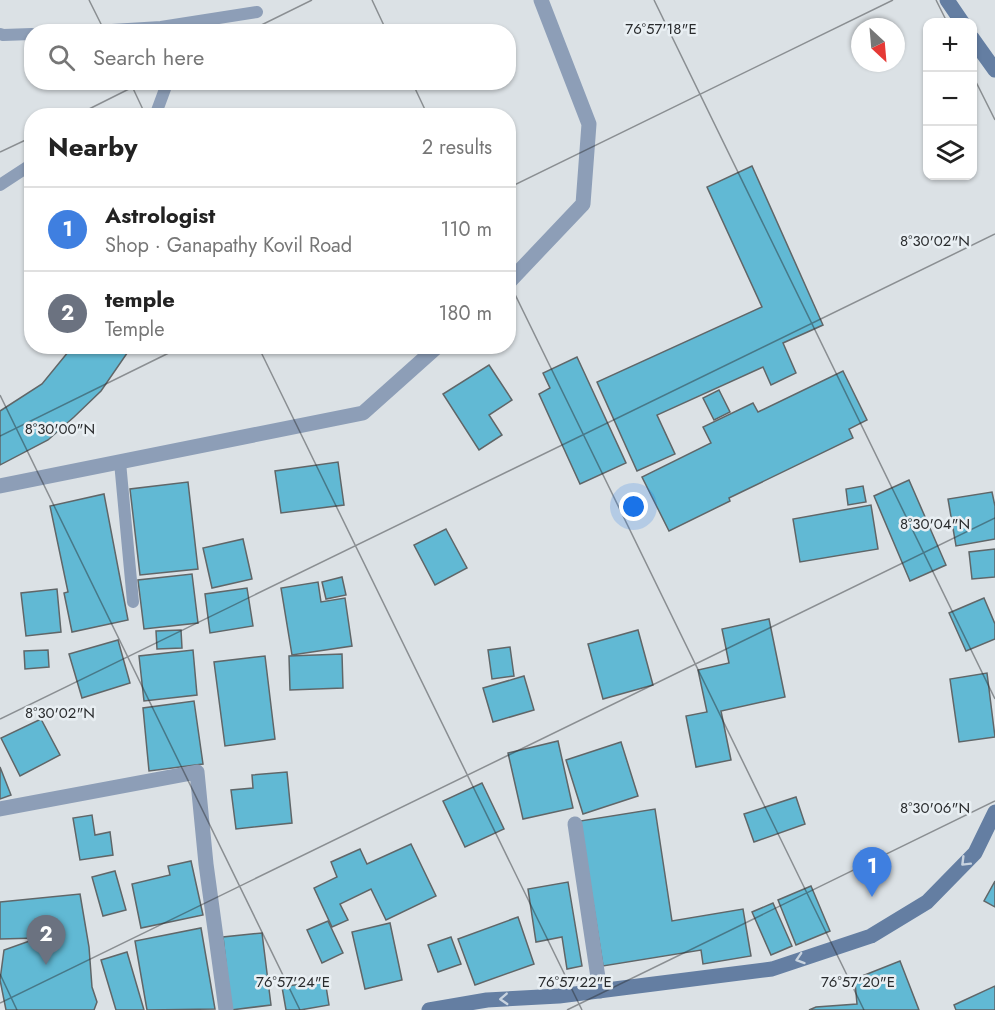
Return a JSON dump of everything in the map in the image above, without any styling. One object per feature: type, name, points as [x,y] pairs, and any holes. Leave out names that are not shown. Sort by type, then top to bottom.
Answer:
[{"type":"main road","points":[[947,0],[959,18]]},
{"type":"main road","points":[[977,45],[995,70]]},
{"type":"main road","points":[[429,1010],[487,1000],[560,996],[771,969],[871,936],[927,902],[975,853],[995,812]]},
{"type":"street","points":[[516,275],[583,204],[589,124],[541,0]]},
{"type":"street","points":[[0,486],[363,413],[429,354]]},
{"type":"street","points":[[0,809],[197,772],[206,864],[226,1010]]},
{"type":"street","points":[[575,824],[600,991]]},
{"type":"lane","points":[[189,24],[257,12]]},
{"type":"lane","points":[[0,34],[24,34]]},
{"type":"lane","points":[[158,108],[165,90]]},
{"type":"lane","points":[[0,185],[24,169]]},
{"type":"lane","points":[[120,462],[132,602]]},
{"type":"building","points":[[752,166],[823,325],[783,343],[796,373],[771,385],[763,367],[657,415],[675,454],[637,471],[597,382],[762,307],[707,187]]},
{"type":"building","points":[[66,354],[126,354],[101,391],[48,440],[0,465],[0,411],[42,384]]},
{"type":"building","points":[[577,357],[626,463],[580,484],[539,394],[550,388],[543,373]]},
{"type":"building","points":[[489,365],[512,400],[489,415],[502,435],[479,450],[443,394]]},
{"type":"building","points":[[843,371],[867,420],[849,429],[853,438],[729,498],[730,501],[669,531],[642,477],[711,443],[703,427],[753,403],[758,412]]},
{"type":"building","points":[[719,390],[730,412],[714,420],[703,398]]},
{"type":"building","points":[[338,462],[344,505],[281,513],[275,471]]},
{"type":"building","points":[[909,480],[946,565],[910,581],[874,496]]},
{"type":"building","points":[[188,482],[198,569],[140,575],[130,489]]},
{"type":"building","points":[[863,486],[866,502],[848,505],[846,489]]},
{"type":"building","points":[[992,492],[995,506],[995,539],[956,546],[948,499]]},
{"type":"building","points":[[104,494],[128,620],[72,632],[64,593],[68,592],[50,506]]},
{"type":"building","points":[[871,505],[878,549],[800,562],[793,519]]},
{"type":"building","points":[[446,529],[467,568],[435,585],[414,545]]},
{"type":"building","points":[[243,539],[252,579],[212,588],[203,548]]},
{"type":"building","points":[[995,549],[995,577],[972,579],[969,552]]},
{"type":"building","points":[[192,574],[198,623],[144,629],[138,580]]},
{"type":"building","points":[[342,577],[346,595],[326,599],[322,582]]},
{"type":"building","points":[[318,582],[321,602],[345,598],[352,646],[292,655],[281,588]]},
{"type":"building","points":[[247,588],[253,626],[210,633],[205,594]]},
{"type":"building","points":[[57,589],[61,632],[26,636],[21,593]]},
{"type":"building","points":[[984,598],[995,624],[995,639],[966,651],[949,613]]},
{"type":"building","points":[[769,619],[785,697],[721,711],[731,760],[696,767],[686,716],[707,712],[698,670],[729,663],[722,629]]},
{"type":"building","points":[[181,630],[182,648],[157,649],[156,631]]},
{"type":"building","points":[[638,630],[653,685],[603,699],[588,644]]},
{"type":"building","points":[[118,640],[130,683],[82,698],[69,654]]},
{"type":"building","points":[[510,647],[514,676],[492,679],[488,650]]},
{"type":"building","points":[[48,650],[49,667],[25,669],[24,651]]},
{"type":"building","points":[[193,650],[197,695],[144,701],[139,656]]},
{"type":"building","points":[[342,654],[343,688],[290,690],[289,656]]},
{"type":"building","points":[[265,656],[275,739],[225,746],[214,662]]},
{"type":"building","points":[[987,673],[995,737],[959,742],[950,679]]},
{"type":"building","points":[[524,676],[534,710],[493,722],[483,688]]},
{"type":"building","points":[[194,701],[203,764],[149,771],[143,708]]},
{"type":"building","points":[[41,719],[60,755],[20,776],[1,738]]},
{"type":"building","points":[[558,741],[573,808],[523,819],[508,753]]},
{"type":"building","points":[[621,742],[638,796],[583,814],[566,760]]},
{"type":"building","points":[[0,767],[11,795],[0,799]]},
{"type":"building","points":[[287,772],[292,823],[236,829],[231,790],[253,788],[252,775]]},
{"type":"building","points":[[482,783],[504,829],[465,847],[443,801]]},
{"type":"building","points":[[796,797],[805,824],[754,842],[744,814]]},
{"type":"building","points":[[655,809],[672,921],[743,909],[751,956],[703,964],[701,950],[603,966],[580,821]]},
{"type":"building","points":[[92,815],[95,835],[110,832],[113,855],[80,860],[73,818]]},
{"type":"building","points":[[411,844],[436,896],[386,920],[371,889],[340,904],[348,920],[332,927],[314,888],[337,877],[331,862],[360,849],[367,864]]},
{"type":"building","points":[[191,861],[203,915],[141,928],[132,884],[170,875],[168,866]]},
{"type":"building","points":[[115,871],[126,910],[103,916],[92,877]]},
{"type":"building","points":[[995,881],[995,907],[984,901]]},
{"type":"building","points":[[568,882],[582,966],[567,969],[562,937],[536,942],[528,889]]},
{"type":"building","points":[[811,886],[830,931],[796,945],[778,900]]},
{"type":"building","points":[[80,894],[89,947],[92,987],[97,1002],[94,1010],[6,1010],[0,980],[4,950],[38,938],[0,939],[0,902]]},
{"type":"building","points":[[773,903],[792,946],[771,955],[752,912]]},
{"type":"building","points":[[518,917],[534,964],[475,985],[458,939]]},
{"type":"building","points":[[328,921],[343,953],[322,963],[307,930]]},
{"type":"building","points":[[390,923],[402,980],[365,989],[352,932]]},
{"type":"building","points":[[201,928],[215,1009],[147,1010],[135,941]]},
{"type":"building","points":[[262,933],[271,1005],[231,1010],[223,937]]},
{"type":"building","points":[[451,937],[461,964],[438,972],[428,945]]},
{"type":"building","points":[[127,952],[144,1010],[116,1010],[101,960]]},
{"type":"building","points":[[900,961],[919,1010],[809,1010],[816,1007],[857,1004],[855,982],[847,982]]},
{"type":"building","points":[[325,980],[329,1005],[286,1010],[282,987]]},
{"type":"building","points":[[995,986],[995,1010],[956,1010],[954,1005]]},
{"type":"place","name":"Astrologist","points":[[872,897]]},
{"type":"place","name":"temple","points":[[46,965]]}]
